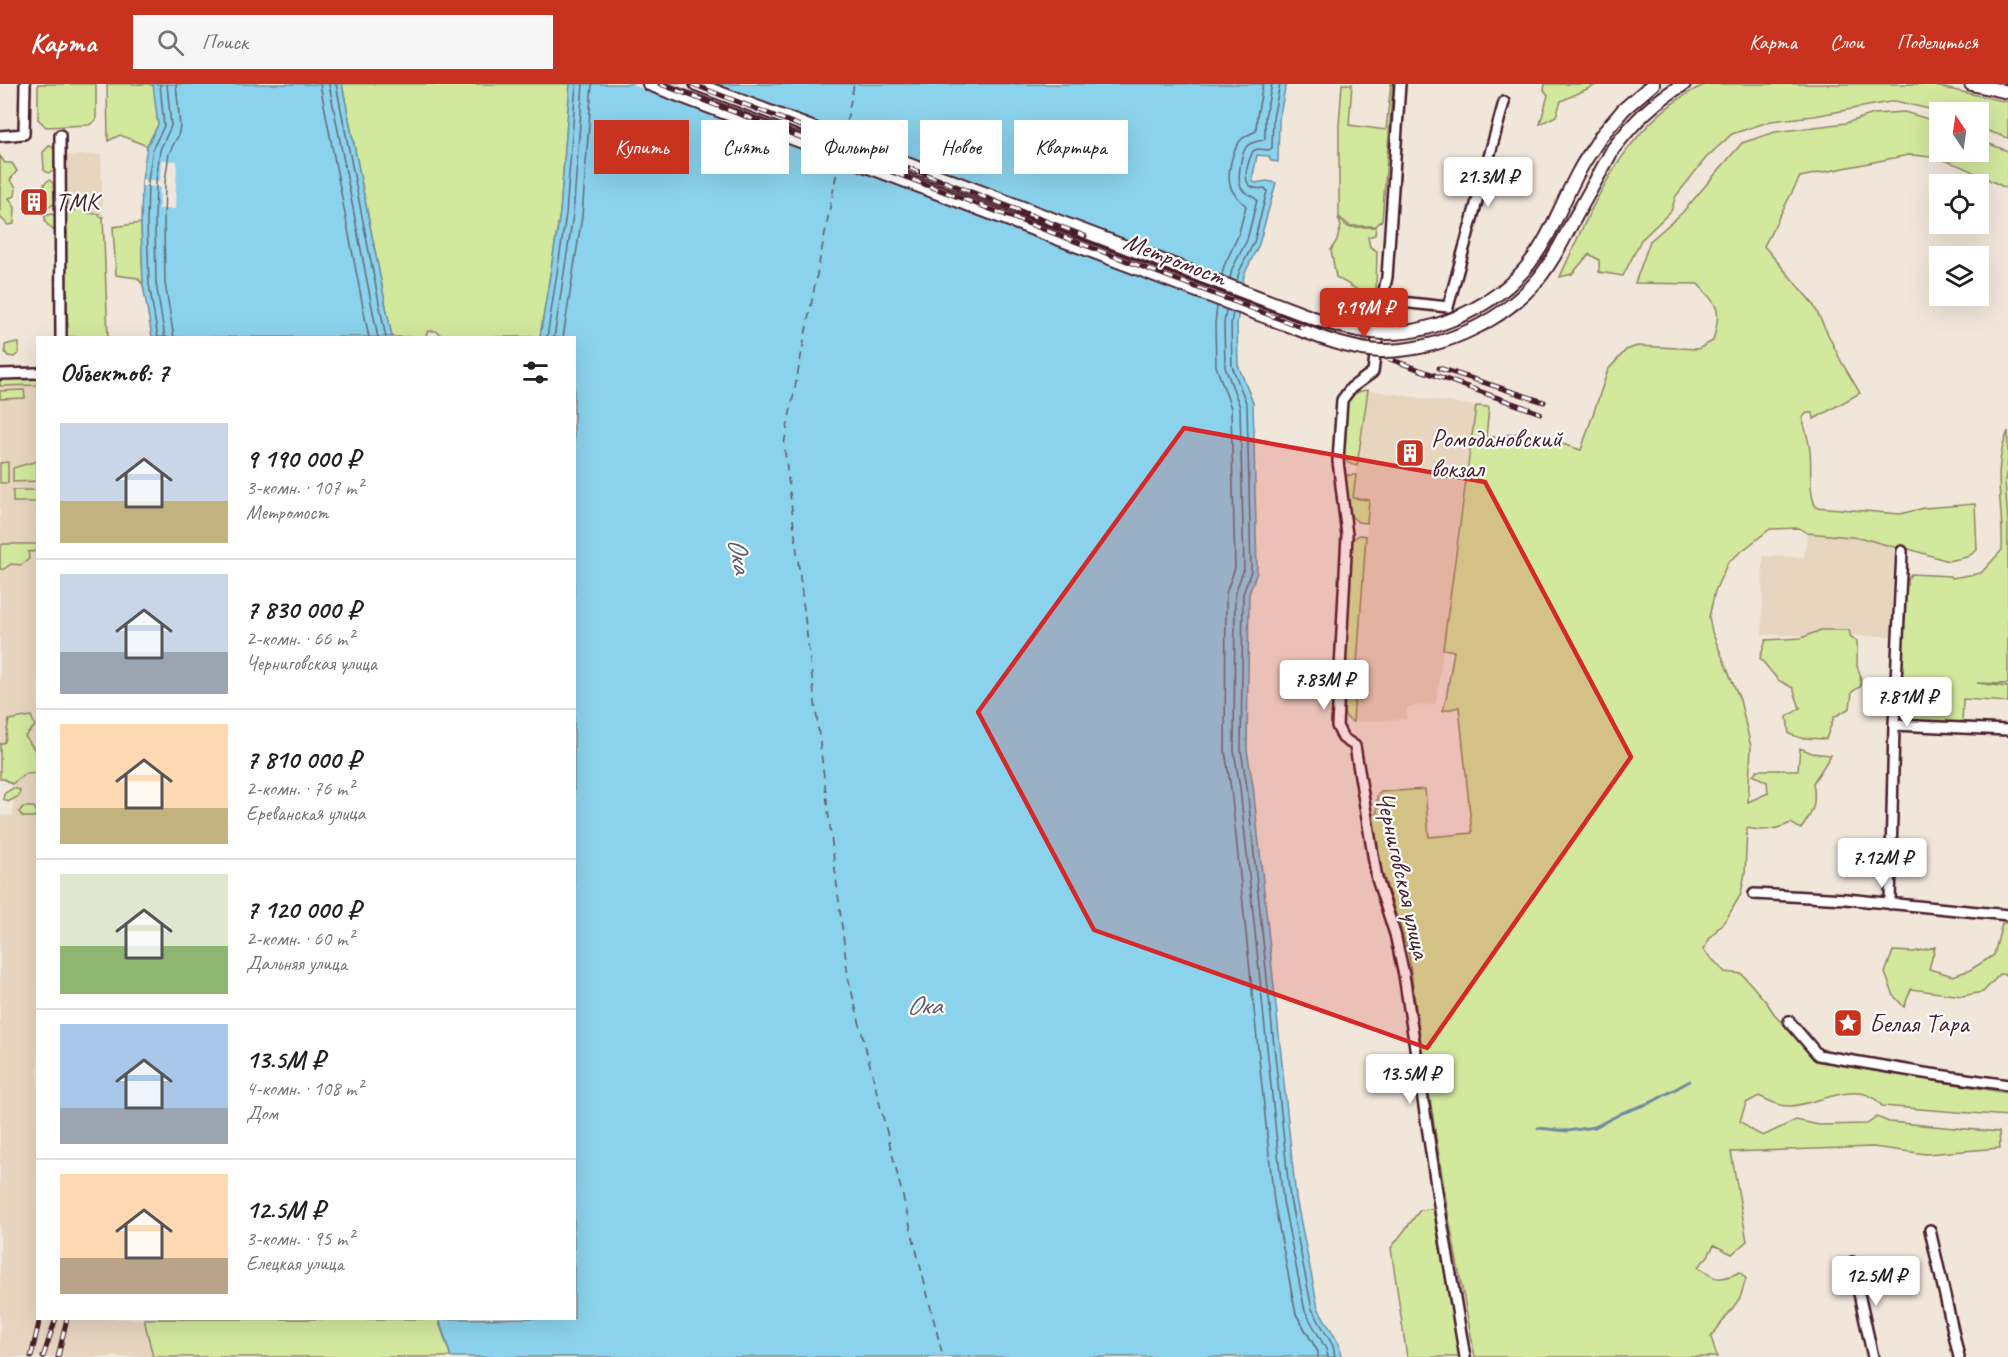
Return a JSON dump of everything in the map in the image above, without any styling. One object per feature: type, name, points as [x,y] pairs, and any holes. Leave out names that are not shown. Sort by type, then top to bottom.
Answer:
[{"type":"main road","name":"Метромост","points":[[649,84],[1306,332],[1345,346],[1380,351],[1418,347],[1455,337],[1509,307],[1536,283],[1558,250],[1612,149],[1650,107],[1684,84]]},
{"type":"main road","name":"Метромост","points":[[696,84],[1312,318],[1351,329],[1386,333],[1420,329],[1460,316],[1484,304],[1503,290],[1528,265],[1546,238],[1579,171],[1601,136],[1624,109],[1653,84]]},
{"type":"main road","points":[[1971,84],[2008,92]]},
{"type":"street","points":[[0,136],[24,134],[25,84]]},
{"type":"street","points":[[1400,84],[1387,277],[1382,300],[1448,307],[1504,102]]},
{"type":"street","points":[[60,135],[61,336]]},
{"type":"street","name":"Черниговская улица","points":[[1382,300],[1373,372],[1351,388],[1342,400],[1338,461],[1347,535],[1337,726],[1343,738],[1355,747],[1377,879],[1395,934],[1410,1008],[1438,1198],[1465,1357]]},
{"type":"street","points":[[0,374],[36,373]]},
{"type":"street","points":[[1890,904],[1894,725],[1902,551]]},
{"type":"street","points":[[1894,725],[2008,730]]},
{"type":"street","points":[[1754,894],[1846,899],[2008,915]]},
{"type":"street","points":[[1790,1021],[1818,1055],[2008,1085]]},
{"type":"street","points":[[1930,1230],[1959,1357]]},
{"type":"street","points":[[1852,1262],[1873,1357]]},
{"type":"highlighted area","points":[[1184,428],[1485,482],[1631,757],[1427,1048],[1094,930],[978,712]]},
{"type":"shaded area","points":[[101,154],[103,217],[67,218],[65,156]]},
{"type":"shaded area","points":[[36,376],[36,1320],[146,1320],[155,1357],[0,1357],[0,816],[13,815],[14,763],[0,763],[0,378]]},
{"type":"shaded area","points":[[1368,390],[1476,406],[1460,511],[1436,704],[1407,707],[1406,719],[1353,722],[1355,667],[1369,501],[1353,498]]},
{"type":"shaded area","points":[[1807,533],[1862,538],[1894,547],[1891,636],[1762,635],[1763,556],[1804,557]]},
{"type":"green space","points":[[38,84],[96,84],[96,120],[89,125],[46,127],[38,119]]},
{"type":"green space","points":[[107,84],[154,86],[158,125],[147,146],[120,135],[108,141]]},
{"type":"green space","points":[[342,84],[570,84],[560,213],[540,336],[442,336],[436,331],[428,331],[426,336],[392,336]]},
{"type":"green space","points":[[1342,84],[1352,84],[1349,125],[1386,130],[1391,84],[1393,84],[1382,220],[1376,226],[1350,226],[1339,217],[1339,126]]},
{"type":"green space","points":[[1545,84],[1598,84],[1561,101],[1556,116],[1540,124],[1548,95],[1544,90]]},
{"type":"green space","points":[[1706,84],[1926,84],[2008,102],[2008,138],[1989,131],[1989,102],[1929,102],[1929,109],[1895,101],[1814,116],[1771,121],[1732,134],[1706,158],[1676,196],[1671,211],[1641,240],[1623,276],[1599,272],[1599,260],[1589,254],[1572,274],[1560,277],[1600,193],[1616,166],[1655,118],[1679,99]]},
{"type":"green space","points":[[1904,112],[1929,119],[1929,157],[1908,155],[1800,177],[1764,246],[1813,304],[1842,363],[1860,393],[1814,419],[1813,413],[1807,413],[1802,418],[1811,458],[1811,487],[1814,501],[1816,507],[1900,514],[1924,508],[1975,504],[1977,550],[1967,557],[1948,561],[1862,538],[1807,533],[1799,528],[1770,529],[1728,562],[1715,591],[1709,617],[1712,632],[1740,700],[1751,747],[1748,802],[1768,793],[1767,782],[1753,775],[1757,770],[1798,770],[1800,748],[1812,753],[1831,755],[1813,783],[1813,808],[1801,829],[1791,823],[1769,830],[1747,828],[1745,873],[1741,894],[1727,918],[1703,950],[1725,972],[1742,974],[1777,1018],[1803,1043],[1816,1061],[2008,1093],[2008,1116],[1882,1106],[1863,1093],[1839,1094],[1791,1106],[1779,1105],[1759,1096],[1746,1103],[1740,1121],[1753,1131],[1763,1136],[1796,1120],[1819,1125],[1867,1124],[1877,1117],[1889,1122],[1999,1132],[2000,1148],[1926,1154],[1873,1147],[1731,1152],[1747,1241],[1732,1254],[1714,1245],[1698,1267],[1718,1278],[1740,1272],[1746,1279],[1740,1298],[1711,1337],[1717,1357],[1475,1357],[1449,1219],[1408,951],[1377,862],[1371,817],[1377,812],[1377,796],[1381,792],[1425,789],[1429,837],[1472,833],[1459,707],[1442,711],[1454,651],[1443,649],[1476,406],[1489,407],[1486,438],[1525,432],[1581,450],[1608,370],[1626,350],[1637,346],[1698,349],[1713,341],[1717,310],[1715,304],[1698,284],[1635,283],[1650,241],[1682,213],[1742,143],[1775,132],[1846,123],[1874,114]]},
{"type":"green space","points":[[1989,144],[2008,151],[2008,189],[1989,180],[1989,174],[1977,174],[1948,162],[1989,162]]},
{"type":"green space","points":[[50,145],[55,150],[54,171],[48,173],[44,170],[43,152]]},
{"type":"green space","points":[[0,156],[5,163],[12,163],[17,171],[10,180],[16,187],[15,196],[9,198],[15,208],[14,224],[8,225],[0,217]]},
{"type":"green space","points":[[49,180],[53,183],[55,203],[49,207],[44,203],[44,184]]},
{"type":"green space","points":[[77,203],[83,204],[86,213],[99,214],[103,217],[108,336],[66,336],[68,327],[67,230],[53,230],[45,222],[45,216],[51,214],[58,216],[65,211],[74,211]]},
{"type":"green space","points":[[1338,218],[1348,227],[1376,227],[1375,235],[1368,237],[1370,247],[1377,251],[1376,289],[1361,292],[1336,277],[1331,250],[1341,226]]},
{"type":"green space","points":[[141,223],[143,285],[138,278],[116,275],[113,227]]},
{"type":"green space","points":[[19,343],[19,353],[14,357],[8,356],[5,352],[5,345]]},
{"type":"green space","points":[[36,376],[36,385],[0,386],[0,378]]},
{"type":"green space","points":[[24,390],[25,398],[0,399],[0,391]]},
{"type":"green space","points":[[1368,390],[1357,466],[1348,463],[1343,455],[1344,412],[1351,396]]},
{"type":"green space","points":[[2008,431],[2005,481],[2008,522],[2008,684],[1977,683],[2008,687],[2008,702],[1963,699],[1962,725],[1899,721],[1903,588],[1911,574],[1951,576],[1952,578],[1981,573],[2002,550],[1999,475],[2000,460]]},
{"type":"green space","points":[[36,461],[36,481],[13,482],[13,468]]},
{"type":"green space","points":[[8,462],[8,483],[0,483],[0,463]]},
{"type":"green space","points":[[1348,475],[1356,475],[1353,498],[1369,500],[1367,523],[1358,522],[1351,516],[1344,481]]},
{"type":"green space","points":[[13,490],[36,490],[36,502],[13,502]]},
{"type":"green space","points":[[1359,535],[1366,536],[1353,722],[1344,714],[1351,544],[1353,539]]},
{"type":"green space","points":[[3,544],[36,544],[36,551],[28,552],[29,559],[21,565],[11,564],[0,569],[0,547]]},
{"type":"green space","points":[[1821,630],[1849,630],[1851,638],[1857,641],[1857,666],[1861,686],[1852,692],[1850,708],[1834,717],[1826,739],[1801,738],[1789,734],[1787,717],[1800,708],[1793,688],[1778,680],[1760,658],[1766,640],[1801,638]]},
{"type":"green space","points":[[31,716],[35,726],[25,736],[36,752],[36,773],[25,774],[12,784],[0,779],[0,744],[5,742],[9,720]]},
{"type":"green space","points":[[13,788],[20,790],[19,796],[8,802],[3,799],[4,794]]},
{"type":"green space","points":[[23,807],[34,807],[36,814],[34,817],[23,817],[19,812]]},
{"type":"green space","points":[[2002,923],[2008,923],[2008,975],[2000,974],[1983,992],[1962,996],[1911,989],[1904,1007],[1894,996],[1885,973],[1893,951],[1914,952],[1935,947],[1929,969],[1953,976],[1970,970],[1994,955]]},
{"type":"green space","points":[[1433,1209],[1460,1357],[1407,1357],[1391,1248],[1420,1210]]},
{"type":"green space","points":[[144,1320],[438,1320],[451,1357],[153,1357]]},
{"type":"water","points":[[153,84],[342,84],[392,336],[152,336],[143,285],[142,180],[147,146],[158,125]]},
{"type":"water","name":"Ока","points":[[570,84],[1286,84],[1279,119],[1278,162],[1271,161],[1269,156],[1257,155],[1252,180],[1255,183],[1267,181],[1276,183],[1259,244],[1244,275],[1237,324],[1238,365],[1253,403],[1257,572],[1249,594],[1247,750],[1253,786],[1296,1198],[1318,1308],[1339,1344],[1341,1357],[451,1357],[439,1320],[576,1320],[576,336],[540,336],[560,213]]},
{"type":"pier","points":[[630,84],[717,84],[812,120],[801,120],[801,148],[789,144],[789,120],[726,120]]},
{"type":"pier","points":[[908,157],[920,161],[920,174],[954,174],[1246,285],[1242,314],[869,174],[908,174]]},
{"type":"pier","points":[[161,160],[177,161],[175,209],[159,209],[160,187],[142,186],[142,180],[160,181]]},
{"type":"waterway","points":[[1538,1128],[1567,1131],[1595,1127],[1622,1113],[1652,1102],[1690,1081]]},
{"type":"ferry route","points":[[847,120],[854,84]]},
{"type":"ferry route","points":[[836,174],[784,444],[848,977],[943,1357]]},
{"type":"railway","points":[[660,84],[1309,330],[1540,413]]},
{"type":"railway","points":[[692,84],[1085,236]]},
{"type":"railway","points":[[1439,368],[1544,402]]},
{"type":"railway","points":[[31,1357],[40,1320]]},
{"type":"railway","points":[[43,1357],[55,1320]]},
{"type":"railway","points":[[58,1357],[67,1320]]},
{"type":"place","name":"ТМК","points":[[34,202]]},
{"type":"place","name":"Ромодановский вокзал","points":[[1410,453]]},
{"type":"place","name":"Белая Тара","points":[[1848,1023]]}]
